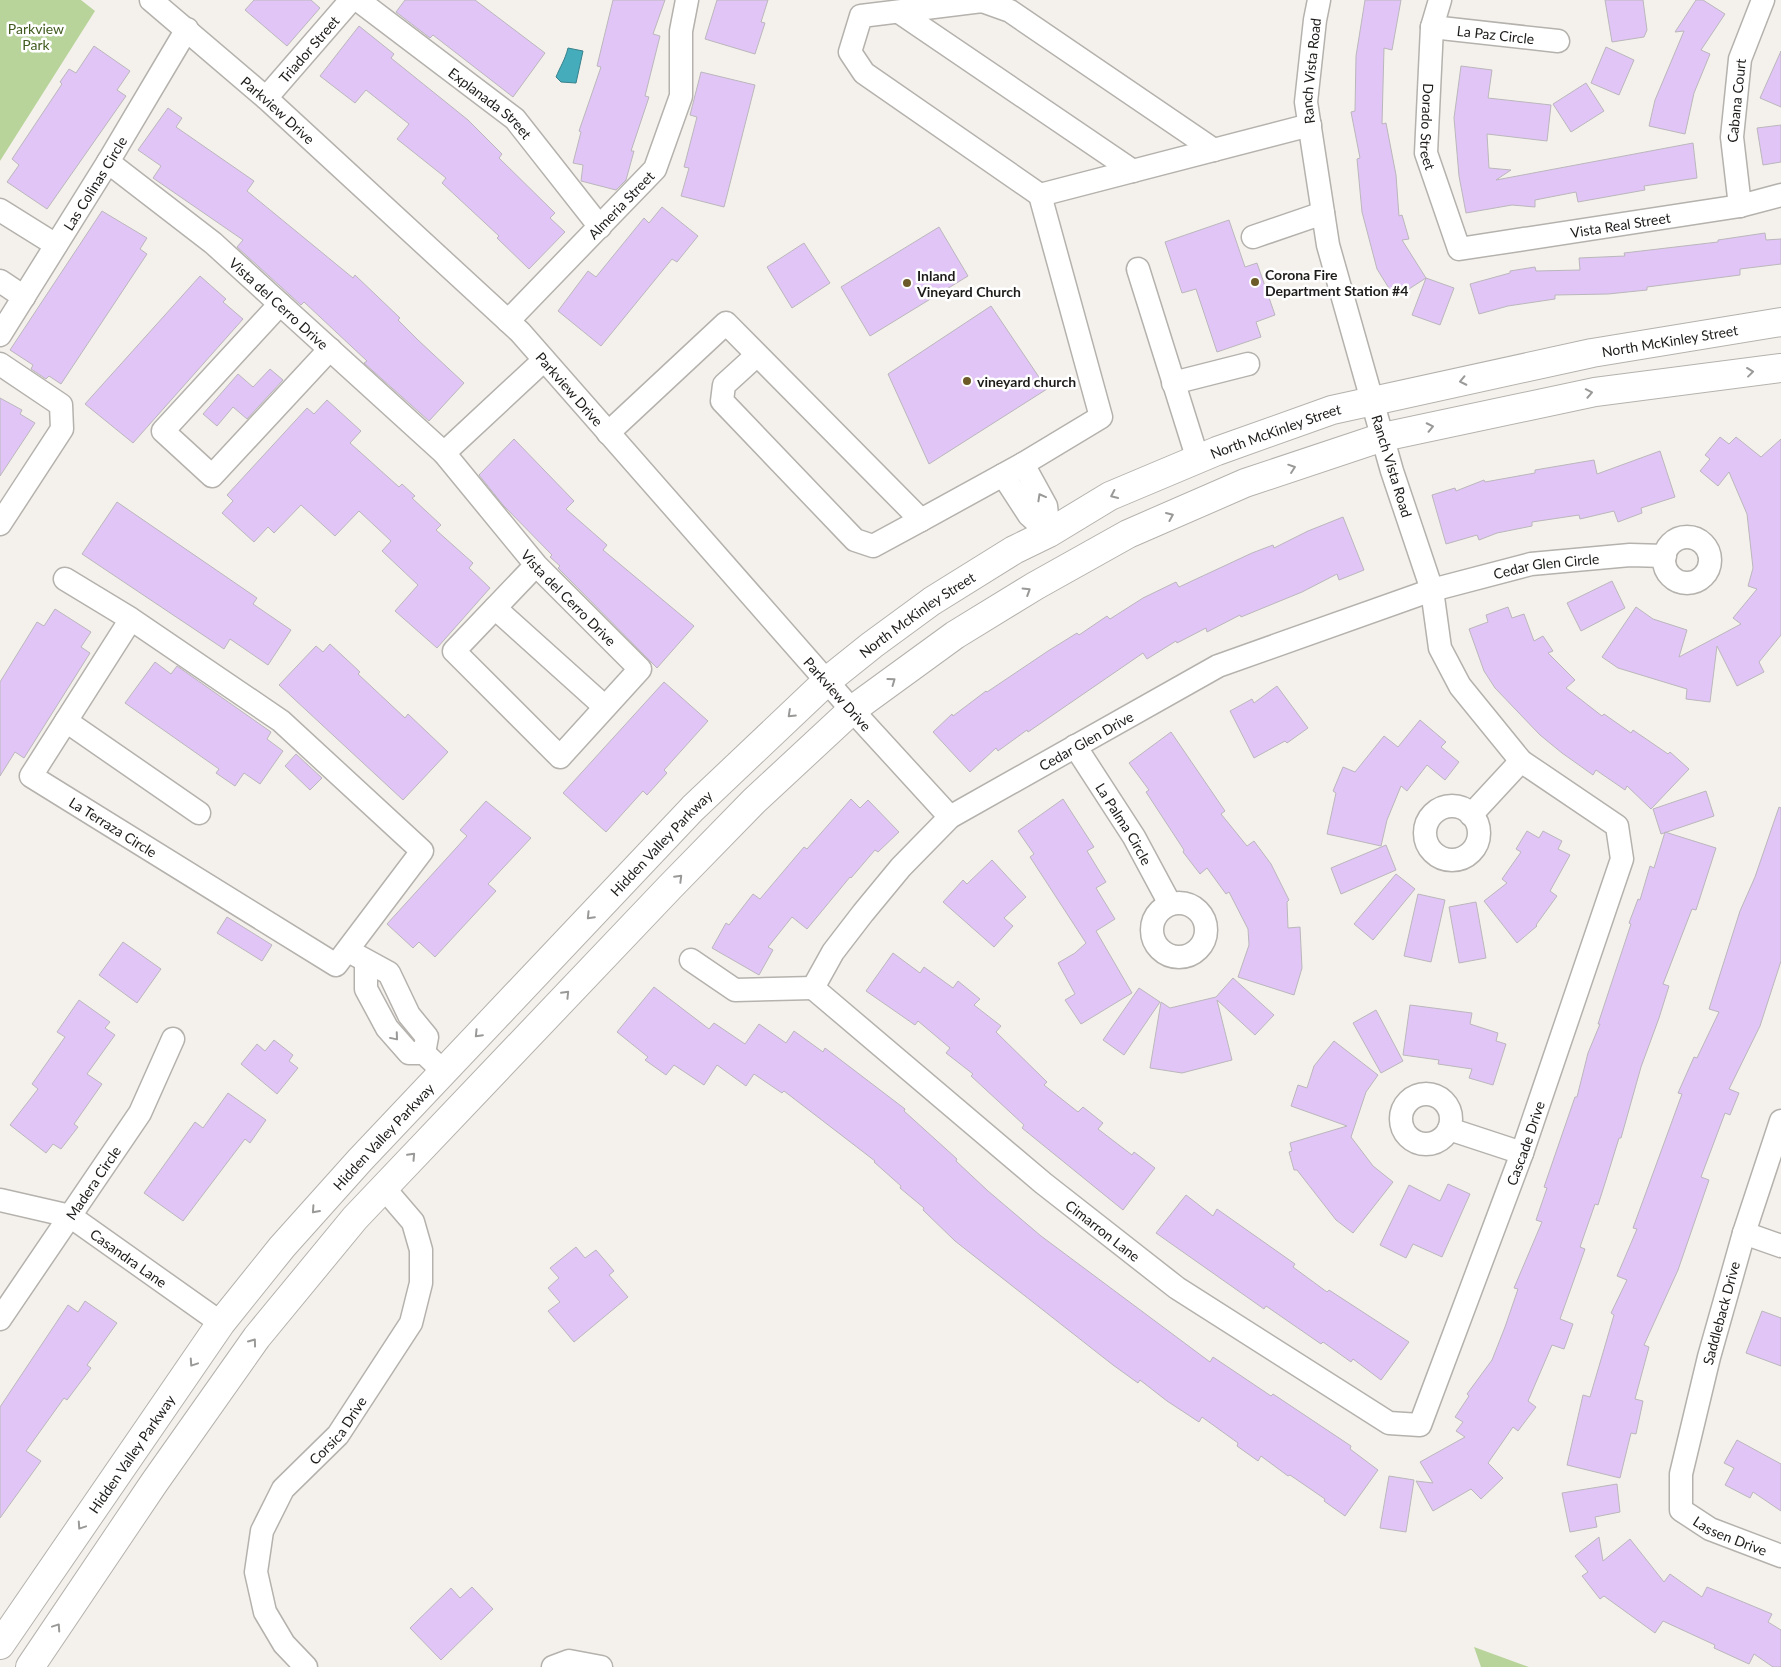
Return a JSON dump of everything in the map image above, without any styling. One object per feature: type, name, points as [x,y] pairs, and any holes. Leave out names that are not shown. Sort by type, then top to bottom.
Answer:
[{"type":"main road","name":"North McKinley Street","points":[[827,681],[932,601],[1014,550],[1049,533],[1110,496],[1198,460],[1332,410],[1373,400],[1592,353],[1781,322]]},
{"type":"main road","points":[[30,1667],[154,1482],[257,1337],[356,1218],[532,1029],[754,801],[852,710],[955,635],[1035,586],[1128,534],[1245,484],[1383,437],[1595,392],[1781,368]]},
{"type":"main road","name":"Hidden Valley Parkway","points":[[0,1645],[220,1323],[434,1062],[693,808],[827,681]]},
{"type":"main road","points":[[434,1062],[449,1076],[458,1078],[469,1073],[496,1046],[532,1029]]},
{"type":"main road","points":[[154,1482],[156,1451],[219,1359],[223,1341],[220,1323],[239,1323],[254,1312],[322,1231],[356,1218]]},
{"type":"street","name":"Parkview Drive","points":[[152,0],[266,98],[508,321],[852,710],[950,817]]},
{"type":"street","name":"Triador Street","points":[[266,98],[351,0]]},
{"type":"street","name":"Explanada Street","points":[[358,0],[515,119],[600,227]]},
{"type":"street","name":"Almeria Street","points":[[508,321],[655,169],[672,126],[681,96],[681,31],[687,0]]},
{"type":"street","name":"Ranch Vista Road","points":[[1319,0],[1306,102],[1328,245],[1383,437],[1432,590],[1440,648],[1456,678],[1521,761],[1617,826],[1622,859]]},
{"type":"street","name":"Dorado Street","points":[[1440,0],[1432,27],[1426,153],[1459,249]]},
{"type":"street","name":"Cabana Court","points":[[1740,206],[1732,136],[1740,59],[1764,0]]},
{"type":"street","points":[[757,355],[724,384],[722,401],[855,540],[873,546],[1023,464],[1101,417],[1040,195],[864,73],[850,52],[861,16],[982,1],[1010,11],[1214,150]]},
{"type":"street","points":[[899,12],[1133,171]]},
{"type":"street","name":"La Paz Circle","points":[[1432,27],[1558,41]]},
{"type":"street","name":"Las Colinas Circle","points":[[0,335],[108,162],[187,29]]},
{"type":"street","points":[[1040,195],[1310,125]]},
{"type":"street","name":"Vista del Cerro Drive","points":[[108,162],[213,243],[444,453],[536,565],[640,669],[605,708]]},
{"type":"street","name":"Vista Real Street","points":[[1459,249],[1740,206],[1781,195]]},
{"type":"street","points":[[0,210],[56,246]]},
{"type":"street","points":[[1253,237],[1323,213]]},
{"type":"street","points":[[1138,269],[1198,460]]},
{"type":"street","points":[[0,282],[24,297]]},
{"type":"street","points":[[280,304],[163,431],[212,476],[330,349]]},
{"type":"street","points":[[608,433],[726,323],[921,520]]},
{"type":"street","points":[[444,453],[544,360]]},
{"type":"street","points":[[0,364],[61,405],[62,429],[0,524]]},
{"type":"street","points":[[1173,383],[1248,364]]},
{"type":"street","points":[[1023,464],[1046,506],[1049,533]]},
{"type":"street","points":[[1003,475],[1029,515],[1049,533]]},
{"type":"street","name":"Cedar Glen Circle","points":[[1432,590],[1531,564],[1630,555],[1665,556]]},
{"type":"street","points":[[495,608],[605,708],[560,757],[454,651],[495,608],[536,565]]},
{"type":"street","name":"La Terraza Circle","points":[[65,578],[131,619],[281,722],[422,852],[357,956],[336,966],[31,776],[131,619]]},
{"type":"street","name":"Cedar Glen Drive","points":[[813,988],[833,952],[863,912],[901,867],[950,817],[1218,666],[1432,590]]},
{"type":"street","points":[[66,721],[198,813]]},
{"type":"street","name":"La Palma Circle","points":[[1075,746],[1134,837],[1170,904]]},
{"type":"street","points":[[1471,815],[1521,761]]},
{"type":"street","name":"Cascade Drive","points":[[1420,1425],[1522,1153],[1622,859]]},
{"type":"street","points":[[357,956],[389,972],[396,990],[410,1015],[427,1038],[434,1062]]},
{"type":"street","points":[[357,956],[366,989],[386,1028],[408,1054],[434,1062]]},
{"type":"street","points":[[691,960],[736,990],[813,988]]},
{"type":"street","name":"Cimarron Lane","points":[[813,988],[1043,1183],[1177,1288],[1389,1423],[1420,1425]]},
{"type":"street","points":[[374,1005],[396,990]]},
{"type":"street","name":"Madera Circle","points":[[0,1319],[140,1112],[173,1039]]},
{"type":"street","name":"Saddleback Drive","points":[[1681,1510],[1681,1474],[1709,1357],[1744,1233],[1781,1121]]},
{"type":"street","points":[[1449,1128],[1522,1153]]},
{"type":"street","name":"Corsica Drive","points":[[306,1667],[284,1644],[265,1612],[256,1572],[262,1531],[283,1489],[338,1435],[411,1323],[421,1283],[421,1250],[414,1222],[383,1187]]},
{"type":"street","name":"Casandra Lane","points":[[0,1200],[70,1216],[220,1323]]},
{"type":"street","points":[[1744,1233],[1781,1246]]},
{"type":"street","name":"Lassen Drive","points":[[1681,1510],[1710,1529],[1781,1556]]},
{"type":"street","points":[[553,1667],[569,1661],[601,1667]]},
{"type":"green space","name":"Parkview Park","points":[[0,0],[81,0],[95,11],[0,161]]},
{"type":"green space","points":[[1474,1647],[1529,1667],[1481,1667]]},
{"type":"water","points":[[568,48],[583,51],[576,83],[561,82],[556,77]]},
{"type":"building","points":[[254,0],[311,0],[320,8],[287,46],[245,10]]},
{"type":"building","points":[[405,0],[475,0],[545,53],[513,97],[433,35],[430,38],[396,12]]},
{"type":"building","points":[[613,0],[665,0],[653,34],[660,36],[645,96],[649,97],[631,151],[634,151],[626,180],[616,190],[581,181],[583,165],[573,163],[581,132],[579,131],[601,67],[597,66]]},
{"type":"building","points":[[717,0],[768,0],[761,22],[765,23],[755,54],[705,39]]},
{"type":"building","points":[[1365,0],[1401,0],[1392,50],[1384,48],[1382,124],[1386,123],[1396,175],[1399,216],[1402,215],[1409,239],[1402,240],[1426,278],[1395,298],[1377,269],[1362,212],[1357,159],[1360,158],[1351,112],[1355,111],[1356,56]]},
{"type":"building","points":[[1605,0],[1643,0],[1647,30],[1644,37],[1612,42]]},
{"type":"building","points":[[1696,0],[1703,0],[1725,14],[1701,50],[1710,54],[1694,93],[1685,134],[1649,126],[1655,100],[1684,31],[1675,32]]},
{"type":"building","points":[[359,26],[394,54],[391,58],[468,120],[502,154],[499,158],[555,213],[550,218],[565,232],[529,269],[497,238],[499,236],[442,183],[446,178],[397,139],[409,124],[366,90],[355,103],[320,76]]},
{"type":"building","points":[[94,46],[130,71],[117,90],[126,96],[47,209],[7,182],[19,165],[12,159],[62,84],[60,82],[69,69],[76,73]]},
{"type":"building","points":[[1606,47],[1634,60],[1619,95],[1591,83]]},
{"type":"building","points":[[1781,51],[1781,107],[1760,98]]},
{"type":"building","points":[[1461,66],[1492,70],[1488,98],[1551,105],[1547,141],[1487,134],[1489,168],[1511,170],[1496,180],[1693,143],[1697,178],[1644,186],[1645,190],[1578,202],[1576,192],[1535,200],[1535,207],[1512,205],[1466,213],[1459,176],[1454,118]]},
{"type":"building","points":[[701,72],[755,85],[724,207],[681,196],[689,168],[684,167],[697,117],[690,115]]},
{"type":"building","points":[[1586,83],[1604,111],[1571,132],[1553,104]]},
{"type":"building","points":[[168,108],[182,118],[176,127],[254,181],[247,191],[353,278],[355,275],[400,318],[398,320],[418,340],[464,383],[429,421],[364,363],[367,361],[304,302],[301,305],[237,247],[243,240],[153,178],[161,166],[138,150]]},
{"type":"building","points":[[1781,125],[1781,162],[1763,165],[1757,128]]},
{"type":"building","points":[[662,207],[698,236],[677,262],[672,259],[601,346],[558,311],[588,271],[596,277],[644,218],[649,223]]},
{"type":"building","points":[[102,211],[147,238],[140,249],[147,254],[61,384],[49,376],[46,379],[31,369],[33,365],[10,350]]},
{"type":"building","points":[[1229,220],[1245,267],[1257,263],[1275,315],[1256,322],[1261,337],[1217,352],[1196,289],[1182,293],[1165,242]]},
{"type":"building","name":"Inland Vineyard Church","points":[[939,227],[968,276],[870,336],[841,287]]},
{"type":"building","points":[[1765,233],[1766,240],[1781,239],[1781,264],[1740,269],[1740,275],[1647,287],[1647,290],[1608,294],[1555,295],[1555,299],[1508,306],[1479,314],[1470,284],[1510,273],[1510,271],[1535,267],[1536,271],[1580,270],[1579,258],[1625,256],[1624,253],[1718,242],[1718,240]]},
{"type":"building","points":[[804,243],[830,283],[792,308],[767,267]]},
{"type":"building","points":[[200,276],[226,299],[223,302],[243,319],[133,443],[85,404]]},
{"type":"building","points":[[1426,278],[1454,288],[1440,325],[1412,315]]},
{"type":"building","name":"vineyard church","points":[[991,306],[1047,389],[929,464],[888,374]]},
{"type":"building","points":[[270,369],[283,380],[247,419],[233,407],[217,426],[203,414],[238,374],[253,387]]},
{"type":"building","points":[[0,398],[22,410],[20,414],[35,423],[0,476]]},
{"type":"building","points":[[327,400],[361,431],[350,443],[399,487],[402,484],[415,496],[412,498],[441,525],[436,530],[473,563],[469,568],[490,588],[437,648],[395,611],[418,585],[382,551],[391,541],[359,511],[335,536],[301,505],[274,533],[268,527],[254,542],[222,513],[233,501],[227,495],[307,408],[314,414]]},
{"type":"building","points":[[1720,437],[1729,444],[1736,437],[1761,457],[1781,439],[1781,635],[1759,662],[1764,672],[1737,686],[1717,646],[1710,702],[1686,699],[1687,689],[1618,668],[1602,657],[1636,607],[1653,619],[1687,630],[1679,657],[1741,624],[1733,618],[1757,589],[1748,586],[1753,568],[1747,514],[1729,472],[1718,486],[1700,471],[1710,459],[1705,455]]},
{"type":"building","points":[[514,439],[574,501],[566,509],[607,545],[603,550],[694,626],[657,668],[558,568],[560,566],[550,557],[552,555],[503,505],[479,475]]},
{"type":"building","points":[[1660,451],[1675,497],[1641,508],[1642,513],[1618,522],[1614,511],[1580,519],[1579,515],[1532,522],[1532,526],[1497,533],[1479,540],[1477,535],[1446,544],[1432,495],[1455,488],[1456,491],[1484,480],[1485,482],[1535,473],[1535,470],[1594,460],[1597,474]]},
{"type":"building","points":[[117,502],[257,598],[253,604],[291,630],[268,665],[230,639],[224,649],[82,554]]},
{"type":"building","points":[[1343,517],[1364,570],[1339,580],[1337,574],[1302,592],[1241,617],[1240,615],[1207,632],[1206,628],[1177,643],[1176,641],[1147,659],[1143,653],[1028,732],[1027,730],[998,751],[996,748],[970,772],[933,732],[952,714],[953,716],[986,691],[1107,616],[1110,619],[1143,598],[1176,582],[1179,587],[1252,553],[1273,545],[1274,548],[1308,531]]},
{"type":"building","points":[[1612,581],[1625,608],[1581,631],[1567,603]]},
{"type":"building","points":[[1508,607],[1512,618],[1524,614],[1534,641],[1543,636],[1553,651],[1548,653],[1575,680],[1566,688],[1602,716],[1604,714],[1631,733],[1633,730],[1668,754],[1670,752],[1689,769],[1651,809],[1627,786],[1625,790],[1596,770],[1593,775],[1562,753],[1540,735],[1495,688],[1484,671],[1469,629],[1488,622],[1486,615]]},
{"type":"building","points":[[55,609],[91,632],[81,647],[90,653],[24,758],[15,752],[0,776],[0,682],[37,622],[44,626]]},
{"type":"building","points":[[330,644],[360,672],[358,674],[405,718],[408,714],[448,752],[403,800],[279,685],[316,646],[323,652]]},
{"type":"building","points":[[155,662],[171,674],[177,666],[271,732],[267,739],[283,751],[260,784],[244,773],[235,786],[216,773],[219,769],[125,703]]},
{"type":"building","points":[[664,682],[708,721],[664,770],[667,773],[647,795],[643,791],[606,832],[563,793]]},
{"type":"building","points":[[1277,686],[1308,728],[1287,743],[1285,741],[1254,758],[1230,711],[1252,699],[1254,703]]},
{"type":"building","points":[[1420,720],[1446,742],[1441,747],[1459,762],[1445,780],[1427,765],[1407,791],[1401,786],[1387,820],[1381,846],[1327,834],[1336,793],[1333,791],[1343,767],[1355,772],[1384,736],[1398,747]]},
{"type":"building","points":[[1171,732],[1225,811],[1221,814],[1247,846],[1254,841],[1271,864],[1289,900],[1287,902],[1288,928],[1300,927],[1302,968],[1294,995],[1238,977],[1249,945],[1248,929],[1229,892],[1226,894],[1207,868],[1200,874],[1183,852],[1184,850],[1146,792],[1149,790],[1129,763]]},
{"type":"building","points":[[296,754],[322,778],[310,790],[285,766]]},
{"type":"building","points":[[1706,791],[1714,816],[1661,834],[1653,809]]},
{"type":"building","points":[[851,799],[860,808],[868,800],[899,832],[878,852],[875,850],[807,929],[792,917],[768,947],[773,950],[759,975],[712,948],[726,923],[729,925],[753,894],[760,899],[804,847],[807,849]]},
{"type":"building","points":[[1063,799],[1094,847],[1087,851],[1106,882],[1096,888],[1115,919],[1096,931],[1132,993],[1081,1024],[1065,1000],[1075,994],[1058,963],[1075,953],[1086,943],[1030,857],[1034,854],[1018,831]]},
{"type":"building","points":[[486,801],[531,838],[488,884],[496,891],[435,957],[419,942],[413,948],[387,924],[467,836],[460,830]]},
{"type":"building","points":[[1779,807],[1781,808],[1781,961],[1760,1026],[1729,1089],[1739,1093],[1730,1115],[1725,1113],[1701,1177],[1709,1180],[1678,1270],[1644,1345],[1649,1347],[1635,1399],[1643,1401],[1636,1434],[1631,1433],[1620,1478],[1567,1465],[1583,1395],[1590,1397],[1614,1315],[1611,1313],[1627,1280],[1617,1276],[1637,1229],[1633,1228],[1682,1094],[1678,1093],[1694,1057],[1697,1058],[1719,1012],[1709,1009],[1740,911],[1755,877]]},
{"type":"building","points":[[1527,831],[1539,838],[1543,831],[1562,841],[1558,849],[1570,855],[1550,891],[1557,896],[1537,926],[1517,943],[1484,901],[1507,883],[1502,879],[1521,852],[1516,849]]},
{"type":"building","points":[[1665,832],[1716,848],[1696,910],[1692,909],[1663,984],[1669,986],[1659,1018],[1641,1067],[1621,1138],[1619,1138],[1598,1205],[1595,1204],[1580,1247],[1585,1249],[1560,1319],[1573,1324],[1564,1349],[1552,1345],[1528,1401],[1536,1407],[1518,1431],[1513,1427],[1488,1463],[1503,1478],[1481,1499],[1471,1489],[1433,1511],[1416,1481],[1433,1483],[1420,1462],[1465,1437],[1456,1431],[1463,1422],[1455,1417],[1469,1396],[1467,1394],[1492,1360],[1505,1327],[1518,1289],[1514,1288],[1542,1222],[1536,1220],[1547,1188],[1544,1187],[1575,1097],[1577,1097],[1588,1053],[1600,1024],[1598,1024],[1631,924],[1629,923],[1638,899],[1640,900],[1650,866],[1654,868]]},
{"type":"building","points":[[1386,845],[1396,870],[1341,894],[1331,868]]},
{"type":"building","points":[[992,860],[1026,897],[1004,918],[1013,926],[994,947],[943,902],[963,880],[967,884]]},
{"type":"building","points":[[1396,874],[1415,889],[1373,940],[1354,924]]},
{"type":"building","points":[[1418,894],[1445,900],[1431,962],[1404,956]]},
{"type":"building","points":[[1476,902],[1486,958],[1459,963],[1449,907]]},
{"type":"building","points":[[227,917],[272,945],[262,961],[217,933]]},
{"type":"building","points":[[123,942],[161,969],[137,1003],[99,975]]},
{"type":"building","points":[[893,953],[920,973],[924,967],[953,988],[958,981],[980,999],[974,1005],[1001,1026],[996,1032],[1047,1082],[1044,1085],[1078,1112],[1083,1107],[1103,1123],[1098,1129],[1132,1155],[1134,1152],[1155,1168],[1123,1210],[1022,1128],[1024,1125],[971,1076],[973,1074],[946,1053],[950,1048],[918,1021],[915,1025],[866,991]]},
{"type":"building","points":[[1233,978],[1274,1015],[1255,1035],[1217,1000],[1232,1060],[1182,1073],[1150,1068],[1161,1002],[1170,1008],[1216,997]]},
{"type":"building","points":[[654,987],[709,1029],[714,1023],[745,1044],[759,1024],[786,1043],[794,1031],[823,1052],[825,1048],[905,1109],[904,1111],[957,1159],[956,1161],[988,1191],[1041,1236],[1210,1362],[1213,1357],[1271,1396],[1273,1394],[1351,1446],[1350,1449],[1378,1470],[1345,1516],[1324,1501],[1325,1499],[1290,1475],[1288,1476],[1261,1456],[1258,1461],[1237,1446],[1238,1443],[1202,1417],[1199,1422],[1140,1380],[1138,1383],[1113,1365],[955,1241],[875,1161],[784,1091],[782,1093],[754,1074],[746,1086],[717,1065],[704,1085],[674,1065],[666,1075],[645,1060],[648,1057],[617,1032]]},
{"type":"building","points":[[1139,988],[1160,1002],[1124,1055],[1103,1040]]},
{"type":"building","points":[[79,1000],[110,1022],[105,1028],[115,1035],[87,1074],[102,1084],[74,1124],[78,1127],[61,1149],[53,1144],[46,1153],[10,1125],[38,1089],[32,1084],[65,1037],[57,1032]]},
{"type":"building","points":[[1410,1005],[1472,1013],[1470,1024],[1498,1033],[1496,1041],[1506,1044],[1493,1085],[1469,1078],[1472,1069],[1438,1064],[1439,1060],[1403,1055]]},
{"type":"building","points":[[1376,1010],[1403,1061],[1381,1073],[1353,1023]]},
{"type":"building","points":[[274,1040],[293,1055],[289,1061],[298,1068],[277,1094],[241,1064],[257,1044],[265,1051]]},
{"type":"building","points":[[1334,1041],[1378,1075],[1366,1092],[1351,1137],[1373,1166],[1393,1182],[1353,1233],[1336,1220],[1297,1170],[1294,1170],[1289,1152],[1292,1151],[1290,1143],[1347,1126],[1291,1106],[1298,1085],[1307,1088],[1314,1066]]},
{"type":"building","points":[[228,1093],[266,1120],[250,1143],[245,1139],[183,1221],[144,1193],[195,1122],[203,1128]]},
{"type":"building","points":[[1448,1184],[1470,1194],[1442,1257],[1413,1244],[1406,1258],[1380,1245],[1409,1185],[1440,1201]]},
{"type":"building","points":[[1186,1195],[1213,1216],[1217,1209],[1295,1264],[1293,1267],[1327,1292],[1329,1290],[1409,1342],[1381,1380],[1353,1359],[1351,1362],[1323,1342],[1321,1344],[1266,1306],[1264,1309],[1156,1233]]},
{"type":"building","points":[[576,1247],[585,1258],[596,1250],[614,1271],[609,1275],[628,1297],[574,1342],[548,1311],[560,1302],[548,1288],[559,1278],[550,1268]]},
{"type":"building","points":[[85,1301],[117,1323],[87,1365],[91,1368],[67,1400],[64,1398],[26,1451],[41,1461],[0,1518],[0,1407],[68,1305],[78,1312]]},
{"type":"building","points":[[1762,1311],[1781,1318],[1781,1366],[1746,1353]]},
{"type":"building","points":[[1737,1440],[1781,1464],[1781,1511],[1753,1492],[1750,1498],[1725,1485],[1734,1468],[1724,1463]]},
{"type":"building","points":[[1389,1476],[1414,1480],[1406,1532],[1380,1528]]},
{"type":"building","points":[[1617,1484],[1620,1512],[1595,1517],[1597,1527],[1570,1532],[1562,1493]]},
{"type":"building","points":[[1599,1537],[1603,1561],[1630,1539],[1664,1582],[1670,1574],[1702,1597],[1707,1587],[1772,1614],[1768,1622],[1781,1630],[1781,1667],[1773,1667],[1754,1654],[1749,1664],[1714,1648],[1715,1645],[1663,1621],[1655,1633],[1604,1596],[1600,1599],[1582,1576],[1588,1572],[1575,1556]]},
{"type":"building","points":[[472,1587],[493,1609],[441,1660],[410,1628],[451,1588],[460,1598]]},
{"type":"place","name":"Corona Fire Department Station #4","points":[[1255,282]]},
{"type":"place","name":"Inland Vineyard Church","points":[[907,283]]},
{"type":"place","name":"vineyard church","points":[[967,381]]}]
